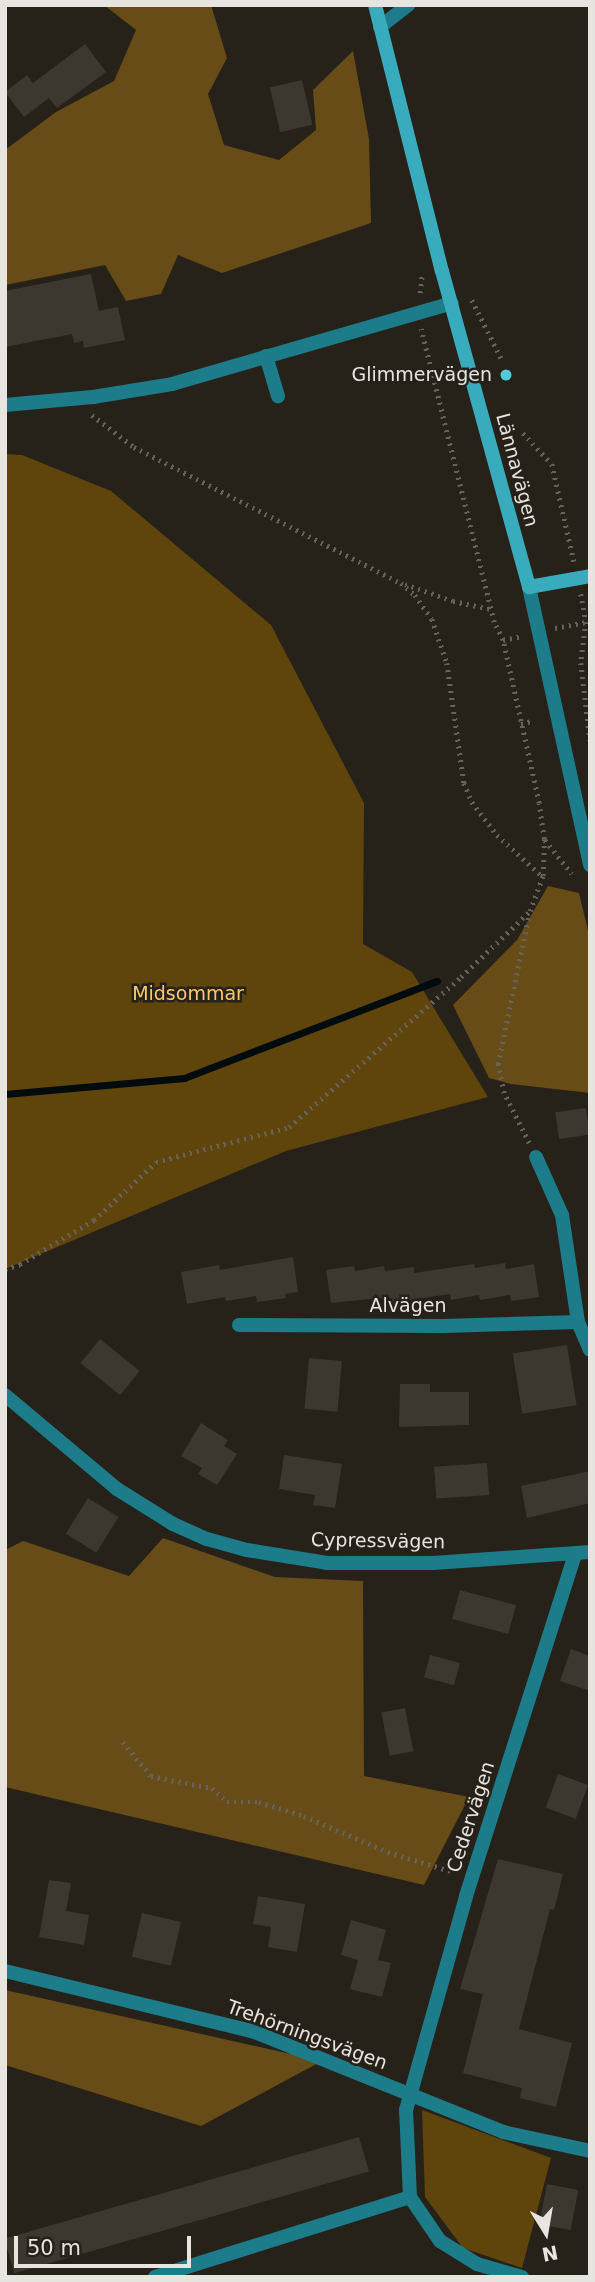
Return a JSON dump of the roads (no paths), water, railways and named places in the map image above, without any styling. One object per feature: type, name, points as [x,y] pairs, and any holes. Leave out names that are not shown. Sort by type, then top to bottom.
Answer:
[{"type":"main road","name":"Lännavägen","points":[[375,5],[529,587]]},
{"type":"main road","points":[[529,587],[590,576]]},
{"type":"street","points":[[380,27],[408,5]]},
{"type":"street","points":[[5,405],[76,399],[172,384],[417,310],[452,303]]},
{"type":"street","points":[[266,356],[278,396]]},
{"type":"street","name":"Lännavägen","points":[[529,587],[590,865]]},
{"type":"street","points":[[536,1157],[562,1215],[578,1322],[590,1350]]},
{"type":"street","name":"Alvägen","points":[[239,1325],[443,1326],[578,1322]]},
{"type":"street","name":"Cypressvägen","points":[[5,1395],[117,1489],[173,1524],[207,1539],[247,1550],[327,1563],[433,1563],[583,1553]]},
{"type":"street","name":"Cedervägen","points":[[411,2197],[406,2110],[472,1876],[583,1553]]},
{"type":"street","name":"Trehörningsvägen","points":[[5,1971],[251,2031],[503,2132],[590,2151]]},
{"type":"street","points":[[155,2277],[411,2197],[440,2241],[477,2264],[522,2277]]},
{"type":"waterway","points":[[5,1094],[184,1078],[437,981]]},
{"type":"place","name":"Glimmervägen","points":[[506,375]]},
{"type":"park label","name":"Midsommar","points":[[188,994]]}]
